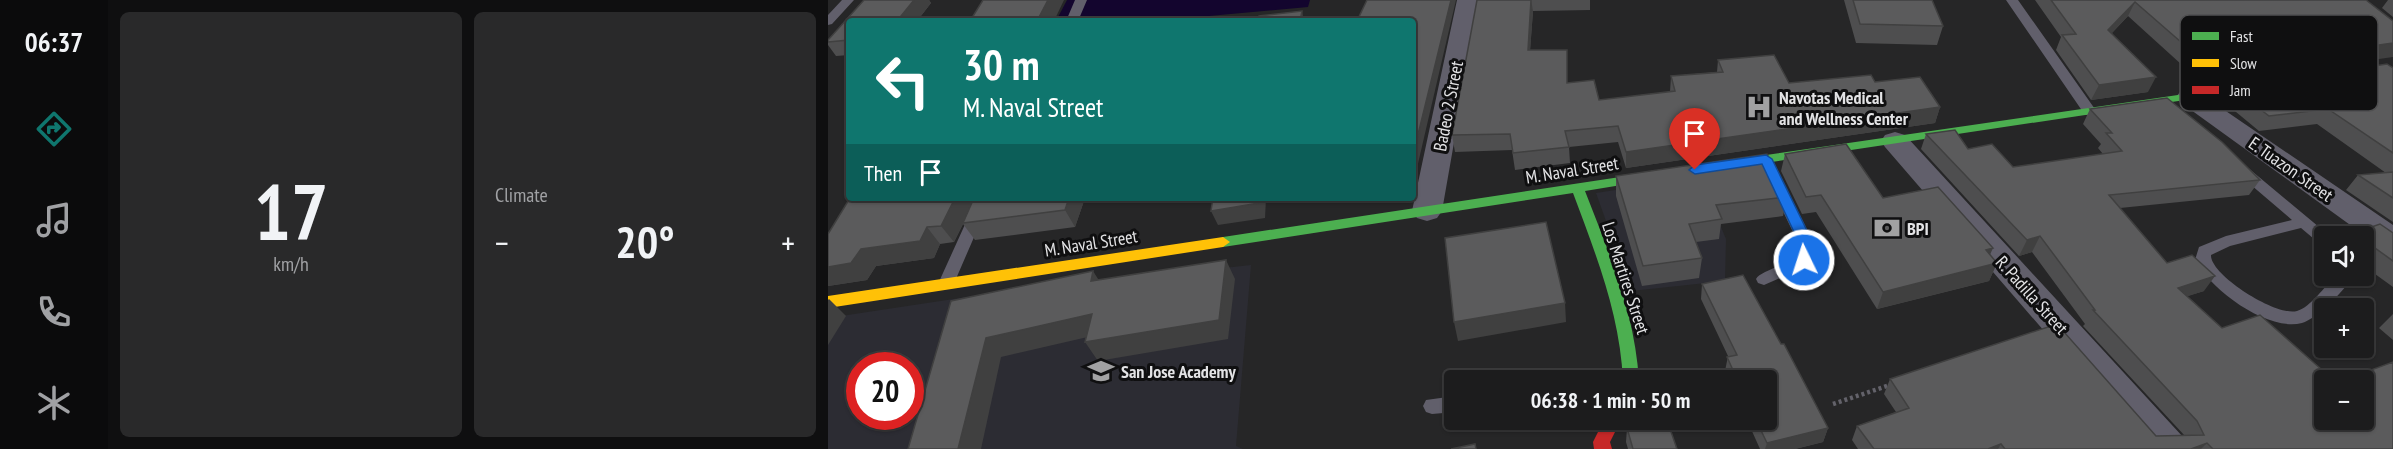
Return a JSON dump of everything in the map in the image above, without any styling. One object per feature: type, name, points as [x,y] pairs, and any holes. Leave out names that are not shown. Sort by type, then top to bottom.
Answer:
[{"type":"main road","points":[[1707,168],[2158,102],[2180,106]]},
{"type":"main road","name":"M. Naval Street","points":[[828,302],[1672,173]]},
{"type":"main road","name":"Los Martires Street","points":[[1577,187],[1626,331],[1632,362],[1631,370]]},
{"type":"main road","points":[[1603,449],[1602,442],[1608,430]]},
{"type":"street","name":"Badeo 2 Street","points":[[1426,211],[1468,0]]},
{"type":"street","name":"E. Tuazon Street","points":[[2189,111],[2393,240]]},
{"type":"street","name":"R. Padilla Street","points":[[1895,141],[2170,449]]},
{"type":"lane","points":[[828,22],[848,0]]},
{"type":"lane","points":[[1073,18],[1081,0]]},
{"type":"lane","points":[[2012,0],[2090,112]]},
{"type":"lane","points":[[2158,102],[2180,106]]},
{"type":"lane","points":[[1764,279],[1804,260],[1809,249],[1766,159]]},
{"type":"lane","points":[[2231,161],[2314,231]]},
{"type":"lane","points":[[946,284],[983,201]]},
{"type":"lane","points":[[2304,222],[2226,242],[2204,251],[2202,259],[2208,269],[2225,285],[2274,316],[2288,319],[2302,317],[2335,286]]},
{"type":"lane","points":[[1432,406],[1444,405]]},
{"type":"path","points":[[1833,404],[1898,382]]},
{"type":"shaded area","points":[[1067,0],[1310,0],[1308,7],[1187,18],[1058,18]]},
{"type":"shaded area","points":[[1700,177],[1726,239],[1725,281],[1631,291],[1596,193]]},
{"type":"shaded area","name":"San Jose Academy","points":[[1251,265],[1236,446],[1243,449],[828,449],[828,318],[980,295]]},
{"type":"building","points":[[864,0],[914,0],[899,18],[848,18]]},
{"type":"building","points":[[983,0],[1048,0],[1039,18],[972,18]]},
{"type":"building","points":[[1367,0],[1451,0],[1416,143],[1416,18],[1358,18]]},
{"type":"building","points":[[1477,0],[1531,0],[1528,50],[1567,50],[1567,83],[1594,80],[1599,100],[1675,91],[1671,76],[1723,72],[1718,60],[1774,55],[1789,83],[1871,75],[1875,82],[1920,77],[1940,107],[1626,152],[1618,126],[1565,131],[1569,147],[1513,153],[1510,134],[1452,135]]},
{"type":"building","points":[[1853,0],[1932,0],[1943,26],[1860,24]]},
{"type":"building","points":[[2051,0],[2366,0],[2393,21],[2393,43],[2378,45],[2378,15],[2180,15],[2180,41],[2135,2],[2108,30],[2156,77],[2099,85],[2062,35],[2076,34]]},
{"type":"building","points":[[1302,11],[1301,18],[1259,18],[1259,16]]},
{"type":"building","points":[[846,20],[846,40],[828,42]]},
{"type":"building","points":[[2387,64],[2393,68],[2393,153],[2331,111],[2378,111],[2378,65]]},
{"type":"building","points":[[2167,98],[2180,108],[2180,111],[2183,111],[2222,142],[2260,180],[2109,195],[2167,263],[2192,255],[2215,276],[2178,288],[2222,328],[2260,315],[2322,370],[2314,370],[2314,430],[2374,430],[2374,370],[2371,370],[2393,362],[2393,449],[2213,449],[2207,443],[2191,449],[2005,449],[2001,444],[1988,449],[1874,449],[1857,426],[1909,408],[1890,379],[2057,324],[2156,436],[2204,435],[2197,421],[2093,310],[2095,310],[2040,236],[2027,240],[1926,134],[1955,130],[1968,149],[1992,144],[2013,167],[2122,151],[2106,133],[2112,133],[2090,109]]},
{"type":"building","points":[[2263,111],[2311,111],[2269,116]]},
{"type":"building","name":"BPI","points":[[1846,144],[1883,198],[1938,187],[1993,248],[1986,250],[1997,263],[1883,292],[1821,195],[1806,197],[1785,154]]},
{"type":"building","points":[[1767,154],[1787,197],[1716,205],[1722,219],[1689,224],[1702,258],[1643,266],[1616,176]]},
{"type":"building","points":[[2393,172],[2393,198],[2358,175]]},
{"type":"building","points":[[848,201],[954,201],[941,226],[927,227],[920,241],[861,249],[851,263],[828,267],[828,234]]},
{"type":"building","points":[[973,201],[1068,201],[1065,210],[963,223]]},
{"type":"building","points":[[1213,201],[1259,201],[1259,203],[1211,211]]},
{"type":"building","points":[[1546,222],[1565,303],[1454,322],[1445,238]]},
{"type":"building","points":[[2380,224],[2393,233],[2393,261],[2374,247],[2374,226]]},
{"type":"building","points":[[1226,260],[1219,320],[1085,342],[1092,314],[986,338],[958,449],[908,449],[914,430],[924,430],[924,394],[951,301],[1093,271],[1091,281]]},
{"type":"building","points":[[1743,275],[1781,344],[1784,344],[1828,428],[1767,443],[1761,430],[1777,430],[1777,370],[1733,370],[1727,357],[1737,355],[1702,284]]},
{"type":"building","points":[[1628,430],[1670,430],[1677,449],[1633,449]]},
{"type":"building","points":[[1475,444],[1476,449],[1451,449]]},
{"type":"traffic: fast","points":[[1725,165],[2180,98]]},
{"type":"traffic: fast","points":[[1223,242],[1660,175]]},
{"type":"traffic: fast","points":[[1577,187],[1613,282],[1626,331],[1631,370]]},
{"type":"traffic: slow","points":[[828,302],[1223,242]]},
{"type":"traffic: jam","points":[[1603,449],[1601,442],[1608,430]]},
{"type":"place","name":"Navotas Medical and Wellness Center","points":[[1759,107]]},
{"type":"place","name":"BPI","points":[[1887,228]]},
{"type":"place","name":"San Jose Academy","points":[[1101,371]]},
{"type":"route","points":[[1695,170],[1766,159],[1809,249],[1804,260]]}]
